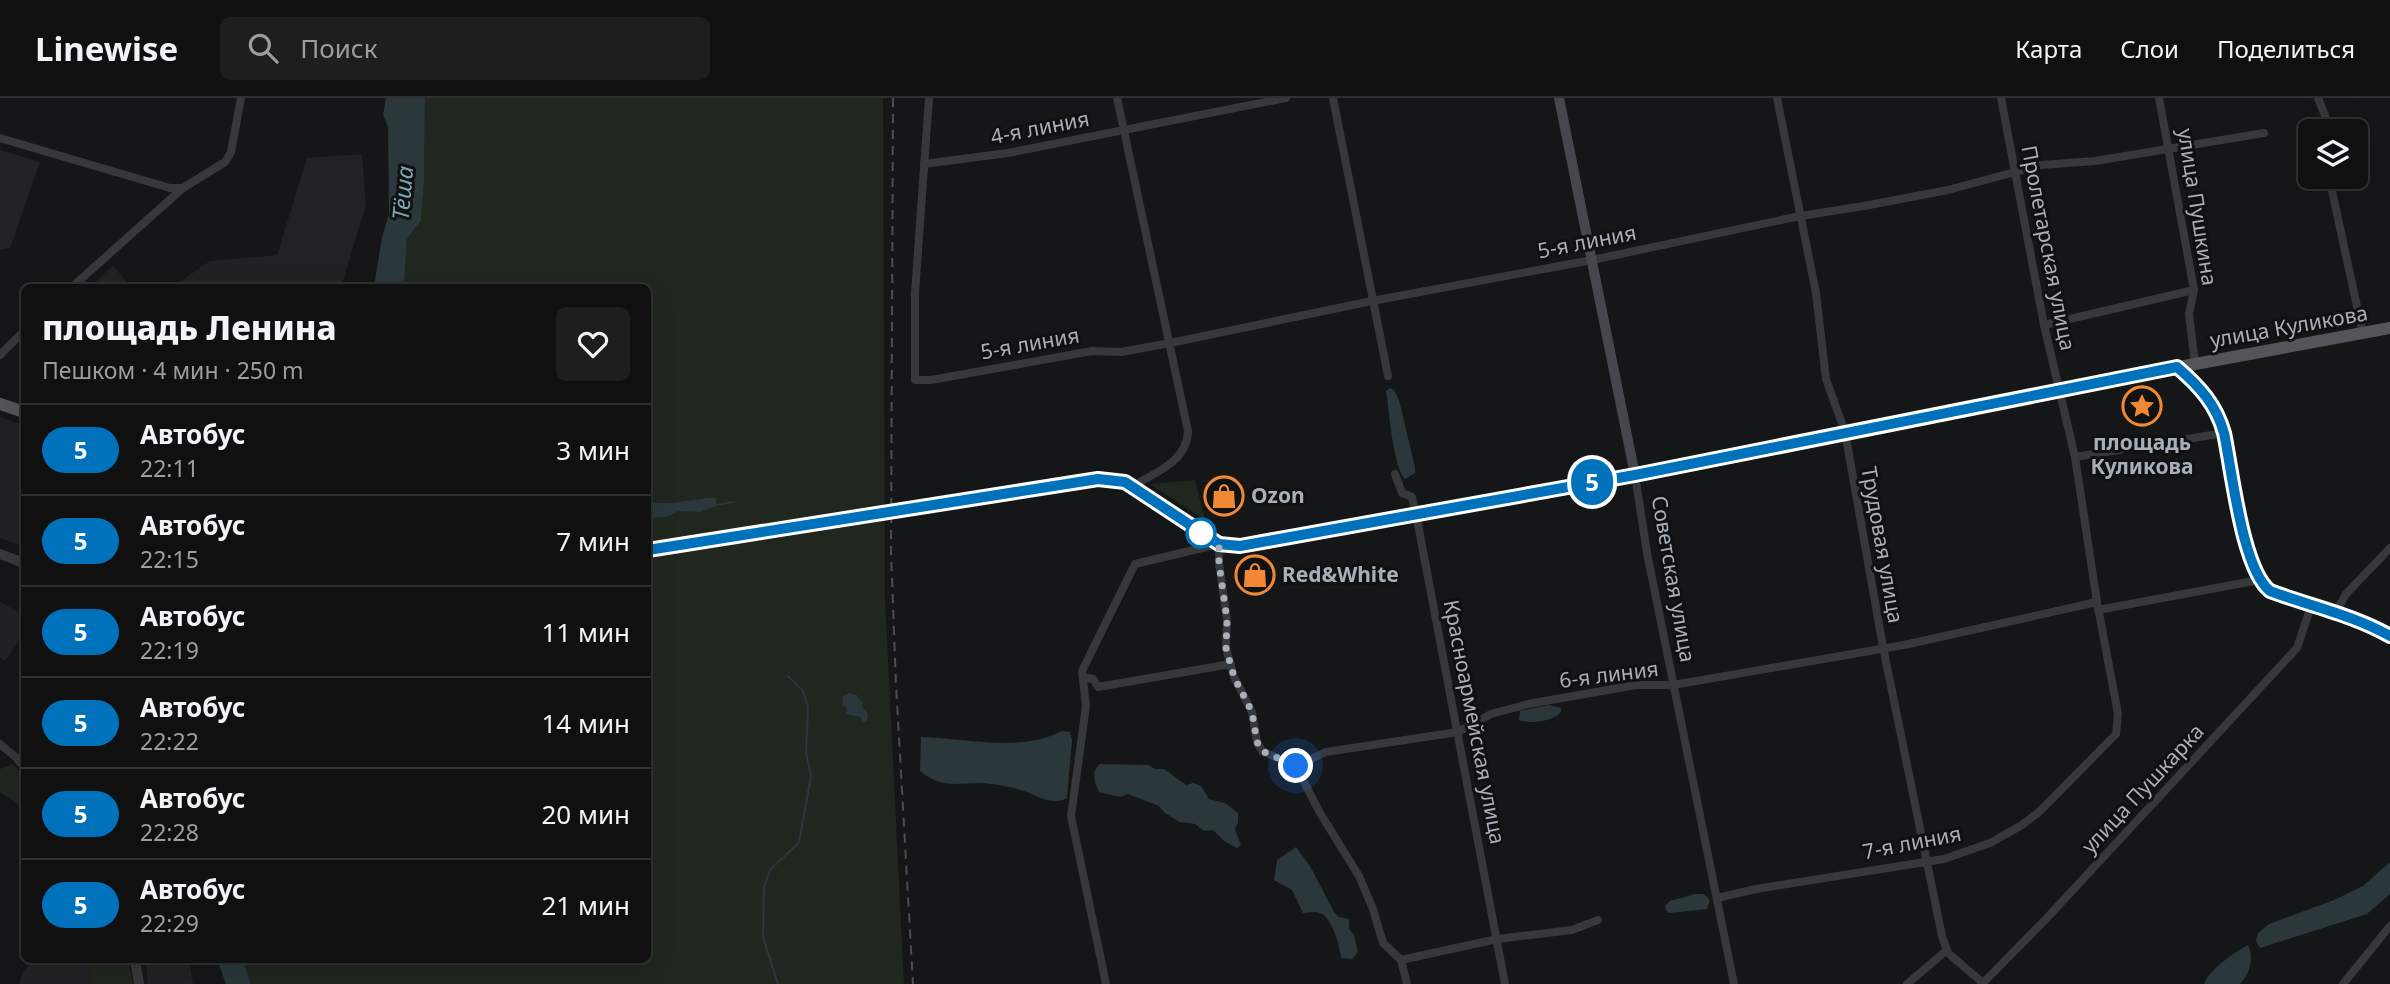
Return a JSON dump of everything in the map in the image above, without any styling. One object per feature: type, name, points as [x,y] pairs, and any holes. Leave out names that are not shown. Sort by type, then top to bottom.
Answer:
[{"type":"main road","name":"Советская улица","points":[[1559,98],[1635,475]]},
{"type":"main road","name":"улица Куликова","points":[[2195,364],[2390,328]]},
{"type":"main road","points":[[651,550],[1098,479],[1125,482],[1219,544],[1240,546],[1635,475],[2195,364]]},
{"type":"main road","points":[[0,404],[21,411]]},
{"type":"street","points":[[75,284],[183,188],[225,162],[232,152],[241,98]]},
{"type":"street","points":[[924,164],[929,98]]},
{"type":"street","points":[[1117,98],[1188,431],[1185,451],[1133,486]]},
{"type":"street","name":"4-я линия","points":[[924,164],[1008,153],[1286,98]]},
{"type":"street","points":[[1333,98],[1388,376]]},
{"type":"street","name":"Трудовая улица","points":[[1777,98],[1816,293],[1826,379],[1845,432],[1883,647],[1926,862],[1947,950]]},
{"type":"street","name":"Пролетарская улица","points":[[2001,98],[2044,325],[2075,457],[2097,606],[2118,714],[2116,734]]},
{"type":"street","name":"улица Пушкина","points":[[2159,98],[2194,290],[2189,314],[2195,364]]},
{"type":"street","points":[[2318,98],[2326,119]]},
{"type":"street","name":"5-я линия","points":[[924,164],[915,293],[915,380],[931,380],[1092,351],[1121,352],[1592,260],[1800,216],[1948,190],[2015,171],[2169,150],[2264,133]]},
{"type":"street","points":[[0,138],[170,188],[183,188]]},
{"type":"street","points":[[2332,189],[2363,334]]},
{"type":"street","points":[[2044,325],[2194,290]]},
{"type":"street","points":[[0,355],[21,334]]},
{"type":"street","points":[[2177,367],[2215,407],[2224,433],[2249,558],[2259,580],[2270,591],[2336,612],[2390,636]]},
{"type":"street","points":[[2075,457],[2224,433]]},
{"type":"street","name":"Красноармейская улица","points":[[1395,474],[1402,493],[1412,497],[1416,514],[1505,984]]},
{"type":"street","name":"Советская улица","points":[[1635,475],[1647,553],[1734,984]]},
{"type":"street","points":[[1106,984],[1071,816],[1086,706],[1082,671],[1135,564],[1219,544],[1227,620],[1226,648],[1234,677],[1252,712],[1257,742],[1262,751],[1296,766],[1320,813],[1359,876],[1383,943],[1401,960],[1408,984]]},
{"type":"street","points":[[2336,612],[2346,593],[2390,548]]},
{"type":"street","points":[[0,554],[21,562]]},
{"type":"street","name":"6-я линия","points":[[1296,766],[1326,752],[1458,732],[1492,714],[1528,704],[1636,685],[1673,685],[1904,645],[2097,606],[2259,580]]},
{"type":"street","name":"улица Пушкарка","points":[[1982,984],[2297,648],[2311,606]]},
{"type":"street","points":[[1083,677],[1093,679],[1098,687],[1231,664]]},
{"type":"street","name":"7-я линия","points":[[1717,898],[1756,889],[1944,859],[1990,843],[2039,812],[2116,734]]},
{"type":"street","points":[[0,744],[21,759]]},
{"type":"street","points":[[1401,960],[1497,939],[1572,930],[1598,920]]},
{"type":"street","points":[[2343,984],[2390,926]]},
{"type":"street","points":[[1907,984],[1947,950],[1982,984]]},
{"type":"street","points":[[136,963],[139,984]]},
{"type":"shaded area","points":[[425,98],[883,98],[885,598],[904,984],[251,984],[243,963],[651,963],[651,284],[404,284],[407,239],[421,219]]},
{"type":"shaded area","points":[[0,150],[40,162],[10,248],[0,250]]},
{"type":"shaded area","points":[[362,154],[366,205],[342,284],[176,284],[210,261],[277,255],[307,158]]},
{"type":"shaded area","points":[[113,265],[128,284],[94,284]]},
{"type":"shaded area","points":[[0,417],[21,424],[21,546],[0,538]]},
{"type":"shaded area","points":[[1195,480],[1205,520],[1150,484]]},
{"type":"shaded area","points":[[0,602],[21,613],[21,638],[5,661],[0,658]]},
{"type":"shaded area","points":[[13,764],[21,773],[21,807],[0,792],[0,769]]},
{"type":"shaded area","points":[[31,963],[93,963],[95,984],[19,984]]},
{"type":"shaded area","points":[[89,963],[129,963],[133,984],[91,984]]},
{"type":"shaded area","points":[[146,963],[190,963],[193,984],[148,984]]},
{"type":"water","points":[[386,98],[425,98],[421,220],[407,239],[404,284],[374,284],[382,237],[389,214],[388,127],[383,115]]},
{"type":"water","points":[[1390,388],[1399,400],[1415,467],[1415,473],[1405,479],[1397,463],[1392,438],[1386,391]]},
{"type":"water","points":[[716,498],[716,506],[700,512],[679,511],[651,520],[651,503]]},
{"type":"water","points":[[849,693],[857,695],[863,702],[862,707],[868,714],[867,721],[863,723],[860,717],[846,714],[847,708],[842,706],[843,696]]},
{"type":"water","points":[[1549,705],[1561,708],[1561,712],[1541,721],[1519,720],[1520,711]]},
{"type":"water","points":[[1062,731],[1070,732],[1072,740],[1067,798],[1061,800],[1049,800],[1016,789],[982,783],[942,783],[920,771],[921,737],[1010,743],[1045,738]]},
{"type":"water","points":[[1100,764],[1148,765],[1155,769],[1164,769],[1186,785],[1193,783],[1201,786],[1209,799],[1225,803],[1238,813],[1235,830],[1241,845],[1237,848],[1224,841],[1213,830],[1204,831],[1195,824],[1180,822],[1159,806],[1128,794],[1120,797],[1099,792],[1094,774]]},
{"type":"water","points":[[1296,847],[1310,866],[1334,912],[1339,917],[1349,919],[1349,929],[1354,935],[1358,952],[1352,959],[1341,958],[1335,932],[1328,920],[1320,913],[1303,913],[1292,890],[1274,880],[1277,860]]},
{"type":"water","points":[[2390,862],[2390,894],[2367,914],[2260,948],[2256,941],[2258,933],[2269,924],[2334,900],[2363,886]]},
{"type":"water","points":[[1704,894],[1710,900],[1707,909],[1669,913],[1666,910],[1665,906],[1670,901]]},
{"type":"water","points":[[2248,945],[2250,966],[2240,984],[2204,984],[2217,967]]},
{"type":"water","points":[[218,963],[243,963],[251,984],[226,984]]},
{"type":"waterway","name":"Тёша","points":[[716,505],[732,502]]},
{"type":"waterway","points":[[778,984],[763,937],[764,887],[770,870],[799,842],[811,776],[806,752],[808,707],[803,691],[788,676]]},
{"type":"railway","points":[[893,98],[891,552],[913,984]]},
{"type":"bus line","name":"5","points":[[651,550],[1098,479],[1125,482],[1219,544],[1240,546],[1635,475],[2177,367],[2205,394],[2219,415],[2249,558],[2264,587],[2311,606],[2336,612],[2390,636]]},
{"type":"place","name":"площадь Куликова","points":[[2142,406]]},
{"type":"place","name":"Ozon","points":[[1224,496]]},
{"type":"place","name":"Red&White","points":[[1255,575]]},
{"type":"route","points":[[1201,533],[1219,544],[1227,620],[1226,648],[1234,677],[1252,712],[1257,742],[1262,751],[1296,766]]}]
